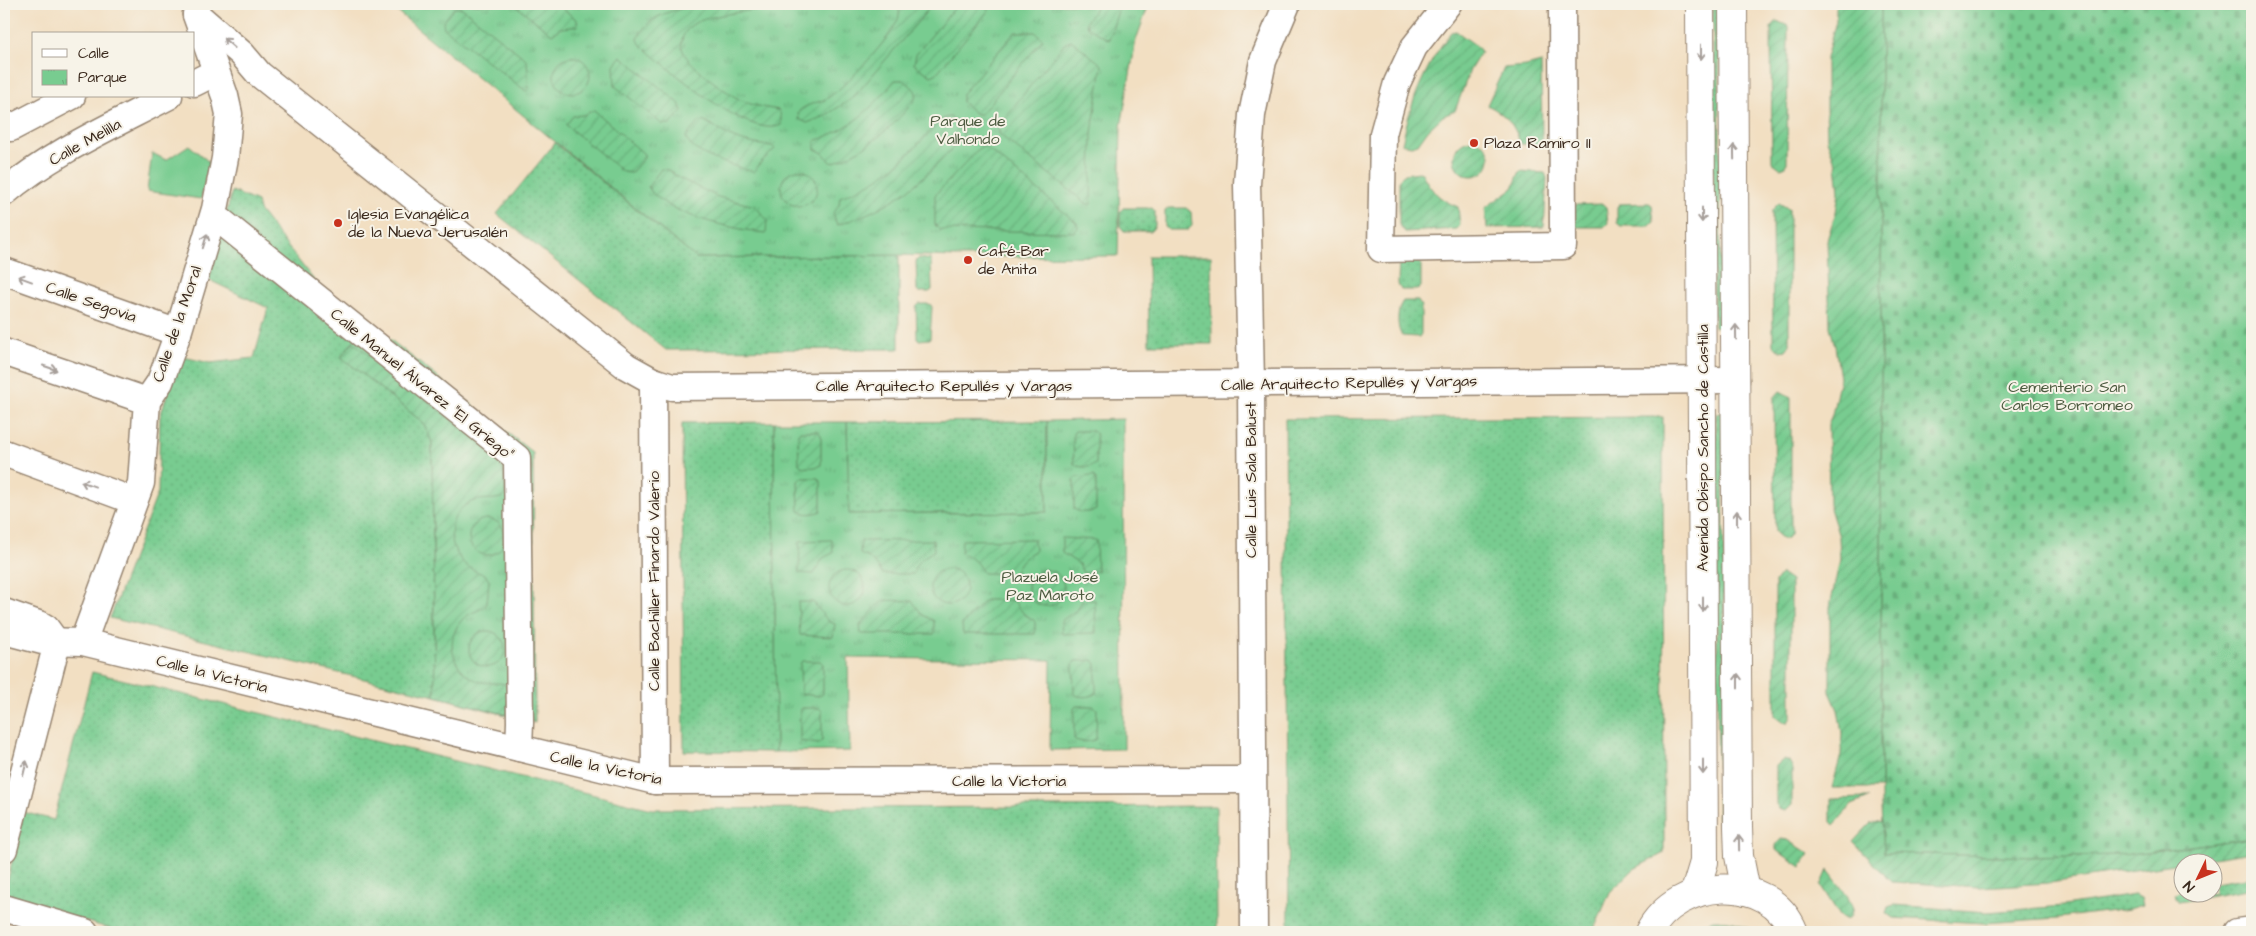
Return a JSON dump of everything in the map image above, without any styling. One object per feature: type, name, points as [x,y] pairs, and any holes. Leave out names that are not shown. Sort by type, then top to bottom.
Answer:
[{"type":"main road","name":"Avenida Obispo Sancho de Castilla","points":[[1696,892],[1704,862],[1700,4]]},
{"type":"main road","name":"Avenida Obispo Sancho de Castilla","points":[[1733,4],[1738,827],[1739,856],[1746,892]]},
{"type":"main road","points":[[1649,932],[1655,921],[1673,903],[1696,892],[1720,888],[1746,892],[1772,905],[1783,915],[1794,932]]},
{"type":"street","name":"Calle Luis Sala Balust","points":[[1254,932],[1251,383],[1247,184],[1252,115],[1263,61],[1287,4]]},
{"type":"street","points":[[1448,4],[1414,47],[1397,83],[1383,134],[1381,249],[1563,246],[1562,4]]},
{"type":"street","name":"Calle Arquitecto Repullés y Vargas","points":[[196,21],[242,54],[259,74],[626,366],[653,381],[672,386],[696,388],[1736,380]]},
{"type":"street","name":"Calle de la Moral","points":[[83,642],[141,482],[147,401],[160,382],[178,333],[215,210],[225,158],[230,114],[210,79],[196,21]]},
{"type":"street","name":"Calle Arquitecto Repullés y Vargas","points":[[210,79],[240,67],[259,74]]},
{"type":"street","points":[[7,127],[68,98]]},
{"type":"street","name":"Calle Melilla","points":[[4,193],[23,177],[165,98]]},
{"type":"street","name":"Calle Manuel Álvarez \"El Griego\"","points":[[221,221],[517,458],[519,748]]},
{"type":"street","name":"Calle Segovia","points":[[4,271],[178,333]]},
{"type":"street","points":[[4,352],[147,401]]},
{"type":"street","name":"Calle Bachiller Finardo Valerio","points":[[653,381],[655,781]]},
{"type":"street","points":[[4,453],[134,501]]},
{"type":"street","points":[[4,612],[46,628],[57,643],[4,849]]},
{"type":"street","name":"Calle la Victoria","points":[[4,631],[57,643],[83,642],[655,781],[1252,780]]},
{"type":"street","points":[[4,908],[85,932]]},
{"type":"street","points":[[2237,932],[2252,930]]},
{"type":"green space","name":"Parque de Valhondo","points":[[388,4],[1149,4],[1136,40],[1121,127],[1118,256],[956,257],[899,255],[696,258]]},
{"type":"green space","points":[[514,4],[557,4],[577,20],[578,26],[561,28],[552,34]]},
{"type":"green space","points":[[706,4],[770,4],[768,8],[717,16],[698,22],[689,27],[685,33],[682,47],[686,57],[692,64],[727,92],[750,104],[779,110],[781,125],[766,127],[749,122],[728,112],[687,83],[640,44],[638,39],[643,30],[657,17],[677,10]]},
{"type":"green space","points":[[898,4],[933,4],[853,98],[823,117],[807,123],[799,119],[798,112],[837,91],[878,49],[898,19]]},
{"type":"green space","points":[[958,4],[986,4],[988,11],[936,74],[931,76],[914,64],[916,54]]},
{"type":"green space","points":[[1099,4],[1120,4],[1109,40],[1087,27],[1086,22]]},
{"type":"green space","points":[[1713,4],[1719,4],[1721,326],[1714,327]]},
{"type":"green space","points":[[1836,4],[1881,4],[1881,788],[1832,788],[1841,755],[1842,733],[1838,710],[1830,692],[1830,607],[1840,559],[1839,537],[1829,505],[1828,424],[1832,415],[1840,378],[1830,327],[1827,240],[1836,212],[1839,192],[1836,164],[1827,140],[1826,58],[1836,21]]},
{"type":"green space","name":"Cementerio San Carlos Borromeo","points":[[1881,4],[2252,4],[2252,838],[2123,855],[2032,857],[1884,853],[1881,808]]},
{"type":"green space","points":[[454,8],[462,8],[527,60],[529,90],[526,91],[444,28],[443,22]]},
{"type":"green space","points":[[1777,21],[1788,26],[1787,163],[1784,167],[1780,168],[1772,162],[1771,27]]},
{"type":"green space","points":[[1456,31],[1478,47],[1481,52],[1470,70],[1455,111],[1443,116],[1428,130],[1418,144],[1411,146],[1402,144],[1409,114],[1426,72],[1451,32]]},
{"type":"green space","points":[[1015,32],[1035,32],[1043,39],[981,114],[976,114],[962,102],[962,94]]},
{"type":"green space","points":[[1071,40],[1102,65],[1092,133],[1091,204],[1087,204],[1000,135],[998,126],[1064,44]]},
{"type":"green space","points":[[621,56],[679,103],[682,111],[670,124],[662,124],[615,86],[614,65]]},
{"type":"green space","points":[[572,57],[585,62],[590,75],[585,88],[572,93],[559,88],[554,75],[559,62]]},
{"type":"green space","points":[[1541,62],[1542,140],[1538,144],[1520,144],[1516,131],[1508,120],[1487,105],[1504,68],[1526,66]]},
{"type":"green space","points":[[895,80],[903,80],[911,86],[916,93],[916,97],[912,104],[882,134],[854,153],[832,163],[823,153],[815,149],[815,141],[828,136],[860,117]]},
{"type":"green space","points":[[594,110],[644,154],[644,158],[631,173],[623,172],[566,125],[573,116],[583,115]]},
{"type":"green space","points":[[950,117],[962,129],[963,136],[935,166],[907,191],[892,201],[857,218],[837,225],[833,213],[839,205],[840,197],[871,183],[883,175],[905,157],[938,122]]},
{"type":"green space","points":[[700,121],[708,123],[734,138],[750,143],[772,146],[775,149],[762,161],[754,172],[715,159],[695,149],[689,143],[686,136]]},
{"type":"green space","points":[[1472,140],[1484,146],[1490,158],[1484,170],[1472,176],[1460,170],[1454,158],[1460,146]]},
{"type":"green space","points":[[555,143],[696,258],[899,255],[899,349],[666,350],[497,214]]},
{"type":"green space","points":[[189,145],[209,162],[201,199],[147,191],[152,153],[166,160]]},
{"type":"green space","points":[[981,147],[986,147],[1077,223],[1078,228],[1074,232],[940,230],[935,225],[935,195]]},
{"type":"green space","points":[[661,169],[668,170],[679,178],[718,197],[755,206],[767,220],[766,233],[719,224],[670,206],[657,197],[648,187]]},
{"type":"green space","points":[[799,170],[812,175],[817,188],[812,201],[799,206],[786,201],[781,188],[786,175]]},
{"type":"green space","points":[[1520,171],[1545,173],[1547,178],[1544,227],[1487,228],[1485,208],[1513,188]]},
{"type":"green space","points":[[1422,173],[1436,194],[1458,207],[1460,226],[1456,229],[1405,232],[1399,225],[1399,179],[1405,174]]},
{"type":"green space","points":[[232,191],[257,202],[259,210],[331,302],[368,322],[353,342],[425,426],[432,442],[435,696],[110,618],[158,492],[160,417],[179,356],[210,363],[254,358],[268,308],[209,280]]},
{"type":"green space","points":[[1649,203],[1652,205],[1654,222],[1650,226],[1621,226],[1617,223],[1617,207],[1619,204]]},
{"type":"green space","points":[[1779,203],[1789,209],[1789,346],[1786,350],[1781,351],[1773,345],[1772,210]]},
{"type":"green space","points":[[1603,204],[1606,207],[1608,223],[1604,227],[1576,227],[1573,205]]},
{"type":"green space","points":[[1123,208],[1152,208],[1155,211],[1155,226],[1151,231],[1124,231],[1120,226],[1120,212]]},
{"type":"green space","points":[[1169,208],[1186,208],[1191,212],[1192,226],[1188,230],[1168,230],[1165,227],[1165,211]]},
{"type":"green space","points":[[1148,256],[1211,256],[1212,344],[1149,344]]},
{"type":"green space","points":[[919,258],[931,260],[932,290],[929,292],[918,292],[917,290],[916,261]]},
{"type":"green space","points":[[1399,258],[1421,259],[1421,287],[1418,290],[1401,290],[1398,284]]},
{"type":"green space","points":[[1403,301],[1418,301],[1421,306],[1421,334],[1419,337],[1402,336],[1400,332],[1398,313]]},
{"type":"green space","points":[[919,304],[930,304],[932,307],[930,339],[919,340],[917,338],[916,307]]},
{"type":"green space","points":[[368,322],[533,453],[535,723],[435,696],[432,442],[425,426],[420,420],[341,357]]},
{"type":"green space","points":[[353,342],[488,449],[502,470],[505,481],[505,496],[497,499],[471,502],[460,509],[454,519],[452,542],[457,553],[464,563],[473,570],[485,574],[489,581],[487,604],[461,621],[456,629],[452,647],[457,663],[469,676],[481,682],[505,684],[509,689],[508,715],[435,696],[432,442],[425,426],[420,420],[341,357]]},
{"type":"green space","points":[[1780,391],[1791,397],[1791,533],[1787,538],[1783,539],[1775,532],[1774,398]]},
{"type":"green space","points":[[1723,412],[1725,820],[1718,820],[1716,414]]},
{"type":"green space","points":[[1663,417],[1664,853],[1634,869],[1610,892],[1593,932],[1289,932],[1285,419]]},
{"type":"green space","name":"Plazuela José Paz Maroto","points":[[1123,419],[1124,749],[1050,750],[1051,660],[848,658],[850,751],[776,752],[774,422],[847,422],[849,514],[1047,512],[1047,421]]},
{"type":"green space","points":[[1047,421],[1047,512],[848,514],[847,422]]},
{"type":"green space","points":[[774,422],[776,752],[684,751],[682,423]]},
{"type":"green space","points":[[800,431],[818,431],[821,435],[821,465],[803,467],[799,464],[798,435]]},
{"type":"green space","points":[[1075,431],[1093,431],[1096,434],[1096,464],[1085,467],[1074,464],[1073,434]]},
{"type":"green space","points":[[1094,476],[1096,480],[1096,510],[1085,512],[1074,509],[1074,480],[1076,477]]},
{"type":"green space","points":[[801,478],[818,478],[821,481],[821,511],[810,514],[799,511],[798,481]]},
{"type":"green space","points":[[487,519],[494,520],[500,524],[504,530],[504,544],[500,550],[494,554],[487,555],[480,554],[474,550],[470,544],[469,537],[470,530],[474,524],[480,520]]},
{"type":"green space","points":[[1062,538],[1096,540],[1097,571],[1083,573],[1079,564],[1062,553]]},
{"type":"green space","points":[[1034,539],[1035,551],[1022,560],[1015,574],[983,573],[974,561],[961,553],[962,540]]},
{"type":"green space","points":[[832,540],[833,553],[823,558],[814,574],[799,573],[800,541]]},
{"type":"green space","points":[[933,540],[934,551],[920,560],[913,574],[882,574],[873,561],[860,554],[861,541]]},
{"type":"green space","points":[[948,569],[955,570],[961,574],[965,580],[965,594],[961,600],[955,604],[948,605],[941,604],[935,600],[931,594],[930,587],[931,580],[935,574],[941,570]]},
{"type":"green space","points":[[847,570],[854,571],[860,575],[864,581],[864,595],[860,601],[854,605],[847,606],[840,605],[834,601],[830,595],[829,588],[830,581],[834,575],[840,571]]},
{"type":"green space","points":[[1046,570],[1053,571],[1059,575],[1063,581],[1063,595],[1059,601],[1053,605],[1046,606],[1039,605],[1033,601],[1029,595],[1028,588],[1029,581],[1033,575],[1039,571]]},
{"type":"green space","points":[[1781,574],[1791,581],[1791,717],[1788,722],[1783,722],[1775,716],[1775,582]]},
{"type":"green space","points":[[883,600],[912,601],[923,615],[934,621],[934,634],[861,634],[860,625]]},
{"type":"green space","points":[[985,600],[1013,600],[1024,614],[1035,621],[1035,634],[963,634],[962,624]]},
{"type":"green space","points":[[1095,600],[1096,633],[1062,634],[1061,621],[1078,609],[1082,601]]},
{"type":"green space","points":[[798,602],[813,602],[828,621],[835,624],[833,637],[800,635]]},
{"type":"green space","points":[[487,631],[494,632],[500,636],[504,642],[504,656],[500,662],[494,666],[487,667],[480,666],[474,662],[470,656],[469,649],[470,642],[474,636],[480,632]]},
{"type":"green space","points":[[1093,660],[1096,664],[1096,694],[1085,697],[1074,694],[1073,664],[1075,661]]},
{"type":"green space","points":[[802,661],[820,661],[823,664],[823,694],[819,696],[801,694],[800,664]]},
{"type":"green space","points":[[92,672],[652,809],[1216,806],[1217,932],[121,932],[4,897],[23,812],[54,820]]},
{"type":"green space","points":[[1076,706],[1093,706],[1097,709],[1096,739],[1085,742],[1074,739],[1074,709]]},
{"type":"green space","points":[[802,708],[819,708],[822,711],[822,741],[818,744],[800,741],[800,711]]},
{"type":"green space","points":[[1784,759],[1789,761],[1792,767],[1792,805],[1786,811],[1779,809],[1776,804],[1776,766]]},
{"type":"green space","points":[[1869,798],[1852,805],[1834,825],[1831,822],[1831,799]]},
{"type":"green space","points":[[1882,821],[1884,853],[2032,857],[2123,855],[2252,838],[2252,852],[2224,856],[2224,854],[2174,854],[2174,864],[2050,883],[1980,887],[1892,882],[1853,842],[1870,824]]},
{"type":"green space","points":[[1781,839],[1788,840],[1810,854],[1801,867],[1776,850],[1776,845]]},
{"type":"green space","points":[[1828,870],[1847,895],[1853,908],[1850,917],[1845,919],[1840,916],[1821,886]]},
{"type":"green space","points":[[2252,877],[2252,889],[2224,894],[2224,881]]},
{"type":"green space","points":[[2134,895],[2141,898],[2143,905],[2129,909],[2058,918],[1984,923],[1893,918],[1886,913],[1888,907],[1894,905],[1987,912],[2064,906]]},
{"type":"green space","points":[[1713,920],[1734,922],[1753,932],[1689,932],[1697,926]]},
{"type":"place","name":"Plaza Ramiro II","points":[[1474,143]]},
{"type":"place","name":"Iglesia Evangélica de la Nueva Jerusalén","points":[[338,223]]},
{"type":"place","name":"Café-Bar de Anita","points":[[968,260]]}]
